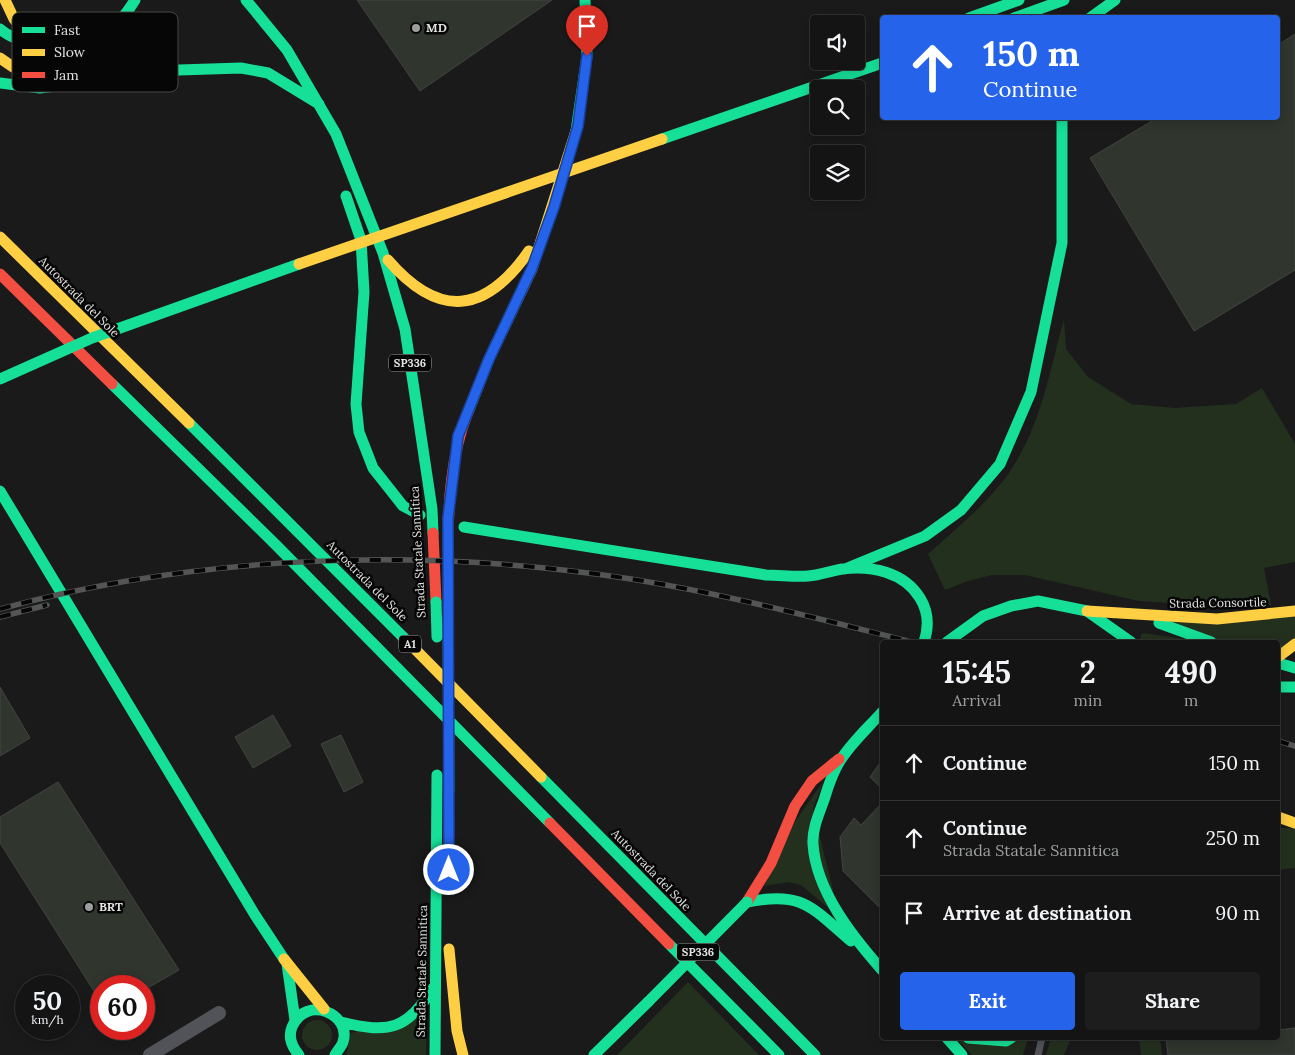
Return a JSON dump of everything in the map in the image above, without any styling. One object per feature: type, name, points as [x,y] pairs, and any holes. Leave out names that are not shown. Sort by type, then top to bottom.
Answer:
[{"type":"main road","points":[[5,0],[12,15]]},
{"type":"main road","points":[[128,12],[135,0]]},
{"type":"main road","name":"Strada Statale Sannitica","points":[[246,0],[287,50],[336,134],[383,253],[407,338],[432,509],[442,602],[437,727]]},
{"type":"main road","points":[[448,565],[448,518],[458,436],[489,359],[532,268],[554,207],[578,126],[587,56],[585,0]]},
{"type":"main road","points":[[978,15],[1019,0]]},
{"type":"main road","points":[[1022,15],[1064,0]]},
{"type":"main road","points":[[1094,15],[1115,0]]},
{"type":"main road","points":[[0,29],[12,37]]},
{"type":"main road","points":[[0,58],[12,66]]},
{"type":"main road","points":[[0,379],[92,338],[172,308],[880,64]]},
{"type":"main road","points":[[178,70],[241,68],[268,74],[319,104]]},
{"type":"main road","points":[[845,569],[925,536],[960,510],[1000,464],[1031,392],[1062,243],[1062,120]]},
{"type":"main road","points":[[336,134],[341,183],[361,240],[364,292],[356,404],[359,432],[373,468],[403,506],[420,515]]},
{"type":"main road","points":[[556,161],[584,152]]},
{"type":"main road","name":"SP336","points":[[383,253],[395,270],[424,295],[452,302],[485,296],[498,289],[520,267],[554,207]]},
{"type":"main road","points":[[344,231],[381,219]]},
{"type":"main road","name":"Autostrada del Sole","points":[[0,237],[352,586],[815,1055]]},
{"type":"main road","name":"A1","points":[[0,274],[290,558],[779,1055]]},
{"type":"main road","points":[[50,338],[103,317]]},
{"type":"main road","points":[[0,491],[255,915],[286,962],[324,1009],[334,1014],[341,1022],[344,1037],[336,1055]]},
{"type":"main road","points":[[464,527],[766,574],[808,576],[845,569],[872,569],[896,574],[916,590],[926,610],[925,640]]},
{"type":"main road","points":[[12,534],[52,580]]},
{"type":"main road","points":[[951,639],[983,616],[1011,606],[1038,601],[1087,611],[1141,616],[1207,640]]},
{"type":"main road","points":[[442,602],[448,617],[449,810]]},
{"type":"main road","points":[[1087,611],[1128,640]]},
{"type":"main road","name":"Strada Consortile","points":[[1141,616],[1176,619],[1272,615],[1295,611]]},
{"type":"main road","points":[[1280,655],[1295,644]]},
{"type":"main road","points":[[1280,664],[1295,668]]},
{"type":"main road","points":[[1280,687],[1295,687]]},
{"type":"main road","points":[[747,902],[771,863],[795,806],[812,781],[843,756],[880,714]]},
{"type":"main road","points":[[843,756],[828,789],[817,821],[813,845],[820,877],[832,901],[868,955]]},
{"type":"main road","name":"Strada Statale Sannitica","points":[[435,1055],[437,770]]},
{"type":"main road","points":[[747,902],[774,896],[792,897],[807,903],[868,955],[880,968]]},
{"type":"main road","name":"SP336","points":[[597,1054],[747,902]]},
{"type":"main road","points":[[449,938],[450,974],[457,1017],[457,1031],[463,1055]]},
{"type":"main road","points":[[286,962],[291,984],[295,1020]]},
{"type":"main road","points":[[341,1022],[378,1031],[394,1028],[406,1022],[421,1009],[436,984]]},
{"type":"main road","points":[[294,1052],[291,1028],[295,1020],[308,1010],[324,1009]]},
{"type":"main road","points":[[457,1017],[471,1039]]},
{"type":"main road","points":[[948,1040],[962,1055]]},
{"type":"main road","points":[[993,1040],[1008,1040]]},
{"type":"street","points":[[150,1055],[219,1013]]},
{"type":"lane","points":[[1038,1055],[1042,1040]]},
{"type":"green space","points":[[1064,319],[1066,349],[1088,377],[1131,404],[1175,408],[1236,404],[1262,388],[1295,444],[1295,562],[1264,568],[1271,605],[1233,607],[1139,601],[1025,575],[992,575],[968,581],[945,590],[928,554],[988,499],[1017,460],[1026,444],[1039,409]]},
{"type":"green space","points":[[1295,616],[1295,640],[1280,651],[1280,640],[1212,640],[1173,622]]},
{"type":"green space","points":[[1142,633],[1186,640],[1141,640]]},
{"type":"green space","points":[[823,782],[813,809],[840,918],[801,885],[789,882],[764,886],[796,820]]},
{"type":"green space","points":[[1280,828],[1295,828],[1295,868],[1280,870]]},
{"type":"green space","points":[[688,982],[759,1055],[617,1055]]},
{"type":"green space","points":[[427,1011],[426,1055],[346,1055],[351,1033]]},
{"type":"green space","points":[[317,1020],[328,1024],[332,1035],[328,1046],[317,1050],[306,1046],[302,1035],[306,1024]]},
{"type":"green space","points":[[958,1040],[1027,1040],[1023,1055],[972,1055]]},
{"type":"green space","points":[[1050,1040],[1070,1040],[1064,1055],[1046,1055]]},
{"type":"green space","points":[[1139,1040],[1160,1040],[1162,1055],[1141,1055]]},
{"type":"building","name":"MD","points":[[357,0],[552,0],[420,91]]},
{"type":"building","points":[[1295,34],[1295,270],[1194,331],[1090,158],[1154,120],[1280,120],[1280,44]]},
{"type":"building","points":[[0,687],[30,738],[0,756]]},
{"type":"building","points":[[273,715],[291,746],[253,768],[235,737]]},
{"type":"building","points":[[341,735],[363,782],[344,792],[321,744]]},
{"type":"building","points":[[880,763],[880,787],[870,777]]},
{"type":"building","name":"BRT","points":[[58,782],[179,970],[155,984],[155,975],[90,975],[90,985],[0,843],[0,817]]},
{"type":"building","points":[[880,805],[880,908],[843,871],[840,837],[854,818],[861,825]]},
{"type":"building","points":[[1295,1028],[1295,1055],[1168,1055],[1166,1040],[1280,1040],[1280,1030]]},
{"type":"railway","points":[[0,609],[77,591],[155,577],[234,567],[314,561],[474,562],[553,569],[667,585],[772,607],[904,640]]},
{"type":"railway","points":[[0,617],[47,605]]},
{"type":"railway","points":[[1280,742],[1295,746]]},
{"type":"traffic: fast","points":[[127,12],[135,0]]},
{"type":"traffic: fast","points":[[246,0],[287,50],[336,134],[383,253],[405,329],[432,509],[433,533]]},
{"type":"traffic: fast","points":[[576,131],[587,56],[585,0]]},
{"type":"traffic: fast","points":[[977,15],[1019,0]]},
{"type":"traffic: fast","points":[[1022,15],[1064,0]]},
{"type":"traffic: fast","points":[[1094,15],[1115,0]]},
{"type":"traffic: fast","points":[[0,29],[12,36]]},
{"type":"traffic: fast","points":[[662,139],[880,64]]},
{"type":"traffic: fast","points":[[178,70],[241,68],[268,73],[319,104]]},
{"type":"traffic: fast","points":[[0,83],[12,84]]},
{"type":"traffic: fast","points":[[845,569],[925,536],[961,510],[1000,464],[1031,392],[1062,243],[1062,120]]},
{"type":"traffic: fast","points":[[346,196],[361,240],[364,292],[356,404],[359,432],[373,468],[403,506],[420,515]]},
{"type":"traffic: fast","points":[[0,379],[92,338],[299,264]]},
{"type":"traffic: fast","points":[[112,384],[276,545],[550,823]]},
{"type":"traffic: fast","points":[[189,423],[409,643]]},
{"type":"traffic: fast","points":[[0,491],[255,915],[284,959]]},
{"type":"traffic: fast","points":[[464,527],[766,575],[808,576],[853,568],[886,572],[905,582],[920,598],[925,608],[927,619],[925,640]]},
{"type":"traffic: fast","points":[[950,640],[983,616],[1011,606],[1038,601],[1087,611],[1128,640]]},
{"type":"traffic: fast","points":[[436,602],[437,637]]},
{"type":"traffic: fast","points":[[448,617],[449,791]]},
{"type":"traffic: fast","points":[[1159,623],[1206,640]]},
{"type":"traffic: fast","points":[[1280,664],[1295,668]]},
{"type":"traffic: fast","points":[[1280,687],[1295,687]]},
{"type":"traffic: fast","points":[[880,714],[844,754],[837,766],[830,780],[813,838],[816,862],[828,896],[848,928],[880,968]]},
{"type":"traffic: fast","points":[[435,1055],[437,775]]},
{"type":"traffic: fast","points":[[541,777],[815,1055]]},
{"type":"traffic: fast","points":[[747,902],[781,899],[805,905],[826,919],[851,941]]},
{"type":"traffic: fast","points":[[648,1002],[747,902]]},
{"type":"traffic: fast","points":[[669,944],[779,1055]]},
{"type":"traffic: fast","points":[[287,964],[295,1020]]},
{"type":"traffic: fast","points":[[341,1022],[372,1028],[385,1028],[395,1025],[415,1012],[434,987]]},
{"type":"traffic: fast","points":[[594,1055],[648,1002]]},
{"type":"traffic: fast","points":[[299,1055],[291,1042],[290,1034],[292,1027],[299,1017],[307,1011],[317,1010],[335,1016],[341,1023],[344,1032],[343,1042],[335,1055]]},
{"type":"traffic: fast","points":[[949,1040],[962,1055]]},
{"type":"traffic: fast","points":[[993,1040],[1008,1040]]},
{"type":"traffic: slow","points":[[5,0],[12,15]]},
{"type":"traffic: slow","points":[[0,58],[12,66]]},
{"type":"traffic: slow","points":[[468,412],[489,359],[532,269],[576,131]]},
{"type":"traffic: slow","points":[[299,264],[662,139]]},
{"type":"traffic: slow","points":[[0,237],[189,423]]},
{"type":"traffic: slow","points":[[388,260],[407,279],[425,292],[443,300],[461,301],[478,297],[496,287],[512,272],[529,251]]},
{"type":"traffic: slow","points":[[1087,611],[1217,619],[1295,611]]},
{"type":"traffic: slow","points":[[409,643],[541,777]]},
{"type":"traffic: slow","points":[[1280,655],[1295,644]]},
{"type":"traffic: slow","points":[[1280,818],[1295,823]]},
{"type":"traffic: slow","points":[[449,949],[457,1031],[463,1055]]},
{"type":"traffic: slow","points":[[284,959],[324,1009]]},
{"type":"traffic: jam","points":[[0,274],[112,384]]},
{"type":"traffic: jam","points":[[448,550],[454,462],[468,412]]},
{"type":"traffic: jam","points":[[433,533],[436,602]]},
{"type":"traffic: jam","points":[[747,902],[771,863],[795,806],[812,781],[839,759]]},
{"type":"traffic: jam","points":[[550,823],[669,944]]},
{"type":"place","name":"MD","points":[[416,28]]},
{"type":"place","name":"BRT","points":[[89,907]]},
{"type":"route","points":[[449,870],[448,518],[458,436],[489,359],[532,268],[554,207],[578,126],[587,56]]}]
